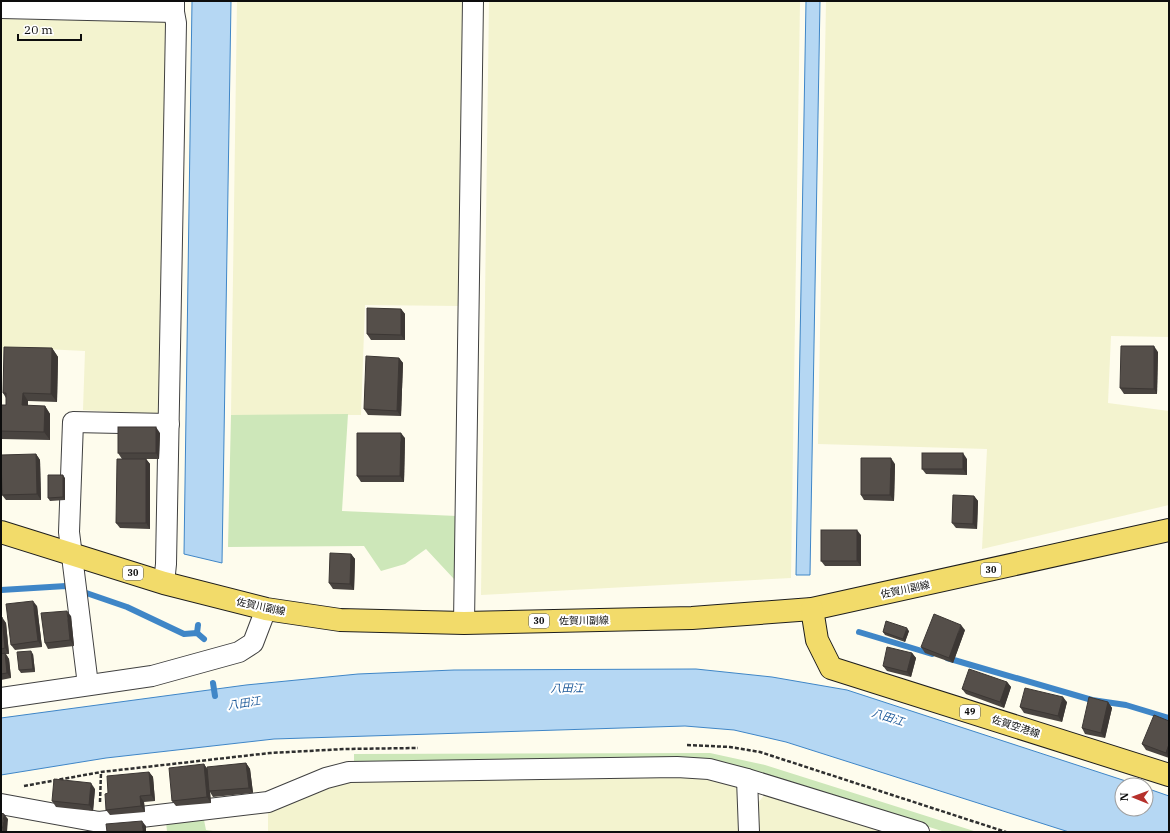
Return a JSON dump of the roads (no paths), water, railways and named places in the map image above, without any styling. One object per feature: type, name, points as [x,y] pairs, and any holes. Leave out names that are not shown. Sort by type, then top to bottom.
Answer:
[{"type":"main road","name":"佐賀川副線","points":[[1,532],[164,583],[266,609],[340,620],[464,623],[692,618],[812,609],[1169,530]]},
{"type":"main road","name":"佐賀空港線","points":[[812,609],[817,640],[831,668],[1169,775]]},
{"type":"street","points":[[464,623],[473,1]]},
{"type":"street","points":[[1,8],[174,6],[176,23],[170,424],[166,564],[164,583]]},
{"type":"street","points":[[88,685],[69,532],[73,422],[170,424]]},
{"type":"street","points":[[1,698],[152,676],[239,652],[252,643],[266,609]]},
{"type":"street","points":[[1,804],[99,827],[268,802],[326,778],[349,772],[677,767],[709,769],[747,779],[919,832]]},
{"type":"street","points":[[747,779],[749,832]]},
{"type":"water","points":[[192,1],[231,1],[222,563],[184,554]]},
{"type":"water","points":[[806,1],[820,1],[810,575],[796,575]]},
{"type":"water","name":"八田江","points":[[696,669],[772,677],[847,690],[1114,777],[1114,817],[1154,817],[1154,791],[1169,796],[1169,832],[1069,832],[786,742],[734,730],[685,726],[274,739],[106,758],[1,775],[1,718],[246,685],[358,674],[454,670]]},
{"type":"waterway","points":[[1,590],[66,586],[127,607],[184,634],[197,633],[204,639]]},
{"type":"waterway","points":[[197,633],[198,625]]},
{"type":"waterway","points":[[859,632],[932,654]]},
{"type":"waterway","points":[[947,658],[1092,700],[1126,705],[1169,718]]},
{"type":"waterway","points":[[213,683],[215,696]]}]
